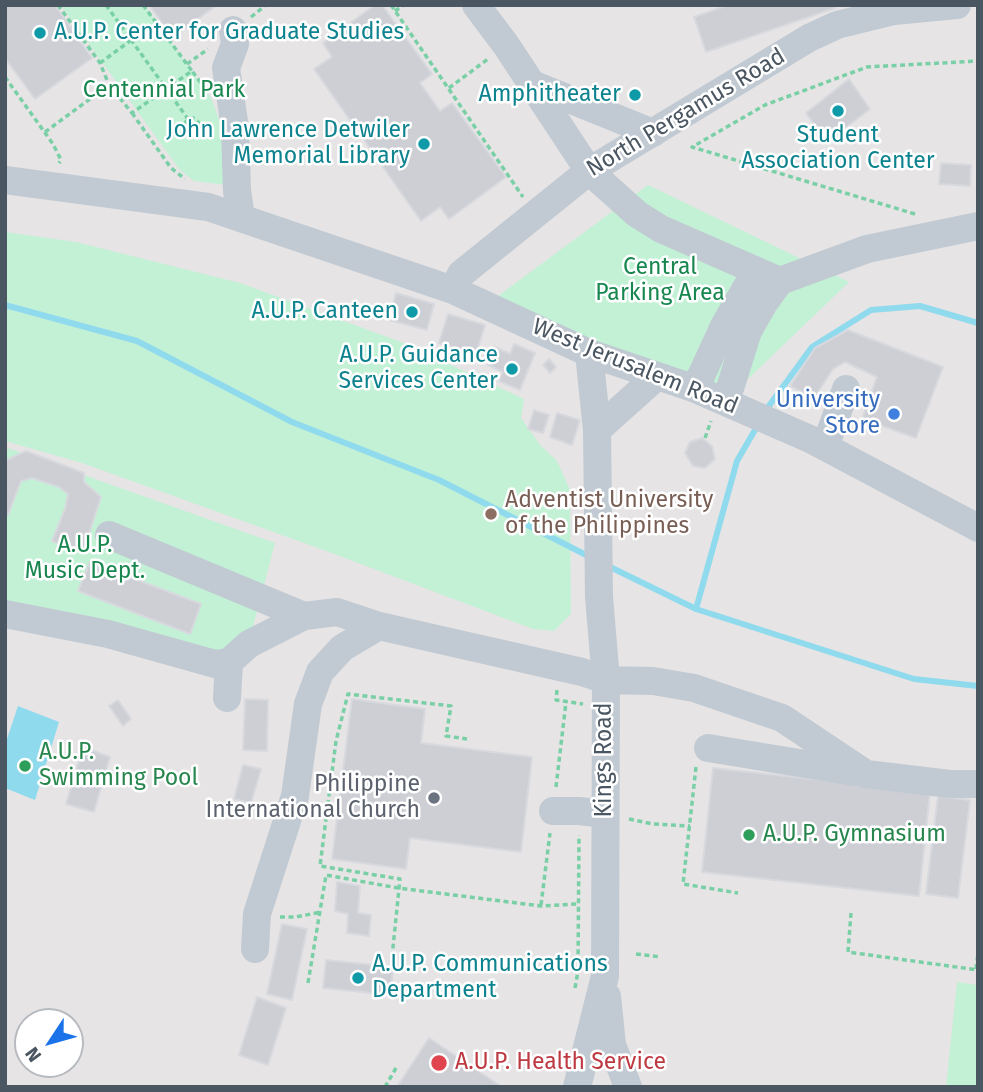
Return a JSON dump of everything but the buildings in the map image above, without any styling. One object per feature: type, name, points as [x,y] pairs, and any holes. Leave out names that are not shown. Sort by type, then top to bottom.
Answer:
[{"type":"lane","points":[[477,5],[589,171],[637,214],[660,229],[768,276]]},
{"type":"lane","name":"North Pergamus Road","points":[[453,290],[461,274],[589,171],[809,38],[836,25],[894,11],[957,5]]},
{"type":"lane","points":[[233,30],[235,44],[226,68],[235,128],[237,191],[241,217]]},
{"type":"lane","points":[[532,83],[653,133]]},
{"type":"lane","name":"West Jerusalem Road","points":[[5,180],[208,207],[453,290],[589,353],[693,388],[718,413],[758,417],[818,443],[978,528]]},
{"type":"lane","points":[[693,388],[724,326],[768,276],[867,249],[978,226]]},
{"type":"lane","points":[[718,413],[748,331],[764,303],[768,276]]},
{"type":"lane","name":"Kings Road","points":[[577,1087],[605,976],[606,680],[599,597],[597,430],[589,353]]},
{"type":"lane","points":[[597,430],[656,377]]},
{"type":"lane","points":[[818,443],[846,389]]},
{"type":"lane","points":[[109,535],[304,617]]},
{"type":"lane","points":[[5,614],[108,634],[215,664],[229,662],[249,644],[304,617],[337,612],[379,626],[582,672],[606,680],[653,681],[694,688],[782,719],[866,774]]},
{"type":"lane","points":[[255,949],[257,915],[295,796],[308,704],[320,671],[342,648],[379,626]]},
{"type":"lane","points":[[227,698],[229,662]]},
{"type":"lane","points":[[702,754],[950,784],[978,783]]},
{"type":"lane","points":[[553,811],[605,814]]},
{"type":"lane","points":[[605,976],[612,1045],[628,1087]]},
{"type":"path","points":[[58,5],[100,63],[109,85],[171,168],[183,177]]},
{"type":"path","points":[[106,5],[188,119]]},
{"type":"path","points":[[143,5],[206,90]]},
{"type":"path","points":[[391,5],[524,198]]},
{"type":"path","points":[[395,11],[404,5]]},
{"type":"path","points":[[100,63],[156,22]]},
{"type":"path","points":[[449,89],[506,45]]},
{"type":"path","points":[[924,216],[692,147],[765,104],[867,67],[978,61]]},
{"type":"path","points":[[132,113],[192,71]]},
{"type":"path","points":[[5,77],[45,132],[61,160]]},
{"type":"path","points":[[45,132],[80,102],[109,85]]},
{"type":"path","points":[[194,118],[198,121],[197,130],[191,132],[187,129],[185,125],[188,119],[194,118]]},
{"type":"path","points":[[705,438],[718,413]]},
{"type":"path","points":[[557,685],[556,700],[589,705]]},
{"type":"path","points":[[392,957],[400,879],[320,866],[336,741],[348,694],[451,706],[446,736],[467,739]]},
{"type":"path","points":[[326,741],[336,741]]},
{"type":"path","points":[[702,754],[683,884],[738,893]]},
{"type":"path","points":[[653,824],[690,826]]},
{"type":"path","points":[[308,983],[326,874],[398,888],[541,906],[578,904]]},
{"type":"path","points":[[257,915],[296,917],[321,912]]},
{"type":"path","points":[[851,913],[848,952],[977,970],[978,953]]},
{"type":"path","points":[[636,954],[661,957]]},
{"type":"path","points":[[385,1087],[396,1068]]},
{"type":"shaded area","name":"Adventist University of the Philippines","points":[[5,5],[978,5],[978,1087],[5,1087]]},
{"type":"green space","name":"Centennial Park","points":[[61,5],[144,5],[211,98],[232,154],[226,185],[194,181],[179,169]]},
{"type":"green space","name":"Central Parking Area","points":[[648,185],[849,282],[728,398],[490,302]]},
{"type":"green space","points":[[5,232],[76,242],[240,283],[401,342],[524,399],[521,418],[540,445],[557,461],[570,490],[571,614],[554,631],[533,629],[82,463],[5,441]]},
{"type":"green space","name":"A.U.P. Music Dept.","points":[[8,448],[275,543],[250,638],[231,655],[5,625],[5,457]]},
{"type":"green space","points":[[957,982],[978,985],[978,1087],[946,1087]]},
{"type":"water","name":"A.U.P. Swimming Pool","points":[[18,706],[59,722],[35,800],[5,788],[5,745]]},
{"type":"waterway","points":[[5,305],[137,341],[292,422],[439,480],[590,557]]},
{"type":"waterway","points":[[766,410],[812,347],[871,310],[920,306],[978,323]]},
{"type":"waterway","points":[[696,609],[737,461],[759,423]]},
{"type":"waterway","points":[[606,565],[696,609],[914,679],[978,686]]},
{"type":"place","name":"A.U.P. Center for Graduate Studies","points":[[40,33]]},
{"type":"place","name":"Amphitheater","points":[[635,95]]},
{"type":"place","name":"Student Association Center","points":[[838,111]]},
{"type":"place","name":"John Lawrence Detwiler Memorial Library","points":[[424,144]]},
{"type":"place","name":"A.U.P. Canteen","points":[[412,312]]},
{"type":"place","name":"A.U.P. Guidance Services Center","points":[[512,369]]},
{"type":"place","name":"University Store","points":[[894,414]]},
{"type":"place","name":"Adventist University of the Philippines","points":[[491,514]]},
{"type":"place","name":"A.U.P. Swimming Pool","points":[[25,766]]},
{"type":"place","name":"Philippine International Church","points":[[434,798]]},
{"type":"place","name":"A.U.P. Gymnasium","points":[[749,835]]},
{"type":"place","name":"A.U.P. Communications Department","points":[[358,978]]},
{"type":"place","name":"A.U.P. Health Service","points":[[439,1063]]}]
